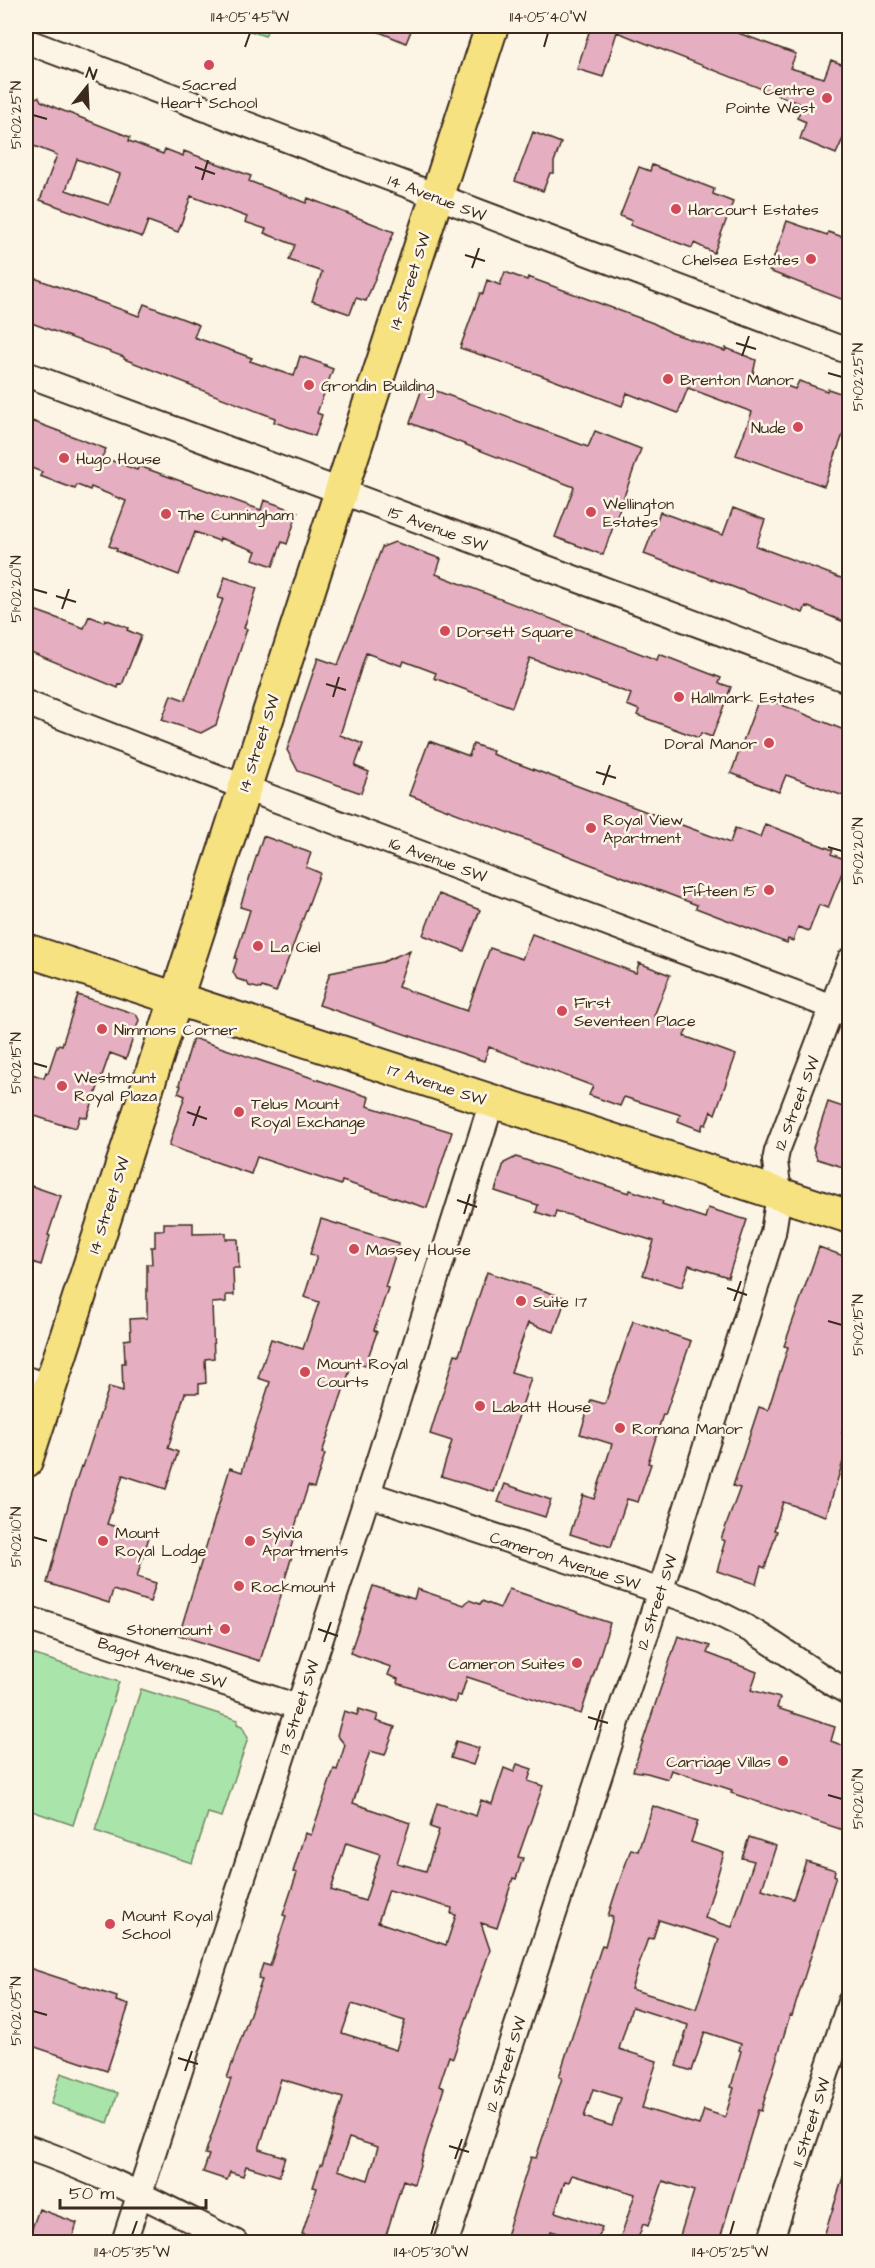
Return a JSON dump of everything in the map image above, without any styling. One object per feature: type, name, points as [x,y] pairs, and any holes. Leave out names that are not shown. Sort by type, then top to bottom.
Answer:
[{"type":"main road","name":"14 Street SW","points":[[26,1461],[38,1383],[176,999],[492,26]]},
{"type":"main road","name":"17 Avenue SW","points":[[26,950],[849,1217]]},
{"type":"street","name":"14 Avenue SW","points":[[26,41],[849,352]]},
{"type":"street","name":"15 Avenue SW","points":[[26,374],[849,681]]},
{"type":"street","name":"16 Avenue SW","points":[[26,703],[841,1011]]},
{"type":"street","name":"12 Street SW","points":[[446,2242],[660,1590],[769,1244],[779,1194],[775,1161],[777,1151],[841,1011],[849,960]]},
{"type":"street","name":"13 Street SW","points":[[124,2242],[368,1494],[492,1101]]},
{"type":"street","name":"Cameron Avenue SW","points":[[368,1494],[694,1602],[728,1617],[765,1638],[825,1681],[849,1693]]},
{"type":"street","name":"Bagot Avenue SW","points":[[26,1618],[298,1707]]},
{"type":"street","name":"11 Street SW","points":[[770,2242],[849,2002]]},
{"type":"street","points":[[26,2147],[55,2157],[140,2194],[235,2242]]},
{"type":"green space","points":[[235,26],[269,26],[265,36]]},
{"type":"green space","points":[[26,1652],[119,1682],[73,1825],[26,1809]]},
{"type":"green space","points":[[141,1689],[238,1720],[237,1724],[242,1726],[248,1738],[222,1817],[208,1813],[192,1863],[95,1831]]},
{"type":"green space","points":[[61,2073],[118,2093],[108,2123],[51,2104]]},
{"type":"building","points":[[365,26],[413,26],[406,43]]},
{"type":"building","points":[[591,26],[719,26],[796,54],[790,68],[824,78],[831,60],[849,67],[849,133],[846,132],[836,154],[800,139],[806,122],[797,118],[803,105],[617,32],[603,77],[577,69]]},
{"type":"building","points":[[39,97],[41,101],[56,108],[130,137],[129,141],[163,154],[165,149],[183,156],[184,151],[251,176],[249,181],[306,203],[308,198],[394,232],[366,301],[356,298],[350,314],[312,301],[322,272],[289,260],[295,245],[264,233],[266,229],[245,222],[247,217],[191,196],[178,232],[148,221],[142,237],[40,200],[57,155],[26,143],[26,99]],"holes":[[[77,159],[120,174],[109,205],[66,190]]]},
{"type":"building","points":[[533,132],[561,143],[554,162],[554,173],[550,173],[543,191],[515,181]]},
{"type":"building","name":"Harcourt Estates","points":[[652,165],[714,189],[713,194],[733,202],[714,253],[694,243],[692,248],[630,225],[632,221],[620,216],[639,167],[650,171]]},
{"type":"building","name":"Chelsea Estates","points":[[787,221],[827,235],[828,232],[846,238],[844,242],[849,244],[849,302],[769,271]]},
{"type":"building","points":[[505,272],[527,280],[528,277],[653,323],[672,333],[725,351],[726,348],[756,360],[753,374],[795,389],[799,381],[849,396],[849,418],[824,486],[736,455],[752,412],[688,388],[678,413],[627,393],[622,406],[460,348],[487,280],[500,285]]},
{"type":"building","points":[[26,275],[139,316],[144,304],[199,325],[194,337],[252,358],[250,361],[294,376],[300,356],[326,365],[333,369],[317,413],[322,415],[315,436],[274,422],[275,418],[188,385],[124,359],[124,357],[26,321]]},
{"type":"building","points":[[423,386],[588,447],[595,431],[641,449],[603,555],[555,537],[574,487],[410,423]]},
{"type":"building","points":[[32,421],[106,449],[102,457],[137,470],[139,466],[261,510],[264,500],[298,512],[287,544],[282,542],[273,566],[253,559],[256,551],[195,532],[179,575],[116,551],[117,549],[109,546],[126,501],[91,487],[90,490],[77,485],[75,489],[40,476],[42,472],[26,466],[26,438]]},
{"type":"building","points":[[733,508],[765,520],[756,546],[849,581],[849,624],[806,606],[803,613],[644,554],[660,512],[723,535]]},
{"type":"building","points":[[395,542],[441,559],[436,574],[657,660],[659,654],[721,678],[719,683],[731,687],[712,737],[701,733],[699,738],[637,715],[639,710],[627,705],[631,694],[530,658],[512,707],[434,678],[436,673],[404,661],[402,666],[366,653],[340,735],[363,744],[355,766],[369,772],[361,793],[298,771],[287,750],[318,658],[338,665],[382,547]]},
{"type":"building","points":[[225,577],[257,588],[244,628],[247,629],[216,725],[201,733],[162,720],[171,695],[185,700],[223,599],[218,598]]},
{"type":"building","points":[[26,607],[84,628],[89,616],[104,622],[105,619],[141,636],[122,685],[119,684],[118,688],[26,650]]},
{"type":"building","points":[[760,696],[849,732],[849,798],[786,775],[779,792],[731,773]]},
{"type":"building","points":[[429,741],[469,756],[473,744],[493,751],[492,754],[730,843],[735,828],[760,837],[765,824],[833,850],[831,854],[847,860],[828,908],[819,905],[809,931],[798,927],[793,941],[788,939],[787,943],[696,908],[697,905],[409,795]]},
{"type":"building","points":[[263,836],[311,853],[306,867],[320,873],[276,992],[262,987],[261,989],[249,986],[247,982],[237,979],[233,972],[250,910],[240,907]]},
{"type":"building","points":[[439,894],[480,910],[464,951],[423,935]]},
{"type":"building","points":[[532,934],[636,973],[639,963],[670,975],[654,1016],[687,1029],[684,1036],[736,1055],[715,1114],[711,1111],[706,1125],[703,1124],[701,1130],[678,1121],[680,1115],[678,1114],[624,1097],[620,1106],[589,1095],[593,1086],[489,1047],[484,1061],[319,1005],[330,973],[383,962],[410,950],[398,987],[467,1011],[490,948],[522,959]]},
{"type":"building","points":[[78,995],[136,1014],[139,1020],[126,1059],[110,1053],[87,1118],[80,1116],[76,1128],[26,1113],[26,1072],[44,1078],[46,1072],[48,1073],[57,1046],[62,1045]]},
{"type":"building","points":[[193,1038],[369,1097],[367,1106],[452,1132],[427,1208],[342,1181],[341,1185],[257,1157],[251,1174],[169,1146],[185,1096],[178,1093],[181,1086],[179,1085]]},
{"type":"building","points":[[828,1102],[849,1109],[849,1169],[817,1159],[813,1148]]},
{"type":"building","points":[[516,1157],[629,1193],[630,1190],[663,1201],[662,1204],[705,1218],[708,1208],[747,1220],[728,1277],[689,1265],[682,1287],[643,1275],[654,1241],[556,1211],[554,1218],[536,1212],[538,1205],[495,1191],[504,1163]]},
{"type":"building","points":[[26,1184],[61,1196],[41,1265],[26,1260]]},
{"type":"building","points":[[321,1219],[399,1243],[385,1287],[388,1288],[374,1330],[377,1332],[365,1366],[353,1361],[322,1453],[325,1454],[314,1488],[308,1486],[292,1536],[294,1537],[289,1554],[292,1556],[285,1583],[260,1661],[179,1635],[230,1468],[242,1472],[270,1382],[258,1378],[271,1339],[303,1349],[319,1302],[304,1297],[317,1256],[310,1254]]},
{"type":"building","points":[[164,1223],[193,1223],[193,1234],[226,1233],[226,1239],[238,1239],[239,1268],[233,1268],[234,1295],[226,1295],[226,1302],[212,1303],[214,1358],[205,1359],[206,1383],[199,1384],[199,1393],[185,1393],[168,1448],[178,1452],[166,1489],[123,1475],[107,1524],[149,1537],[137,1577],[156,1583],[150,1602],[113,1590],[109,1603],[47,1583],[69,1502],[109,1387],[123,1391],[124,1340],[131,1339],[130,1319],[147,1318],[147,1264],[152,1264],[151,1247],[155,1247],[155,1230],[164,1230]]},
{"type":"building","points":[[819,1247],[849,1258],[849,1366],[843,1388],[849,1390],[849,1408],[842,1433],[849,1436],[849,1443],[826,1516],[783,1502],[774,1530],[777,1531],[765,1568],[761,1566],[756,1584],[717,1571],[725,1541],[721,1539],[740,1488],[733,1486],[759,1407],[768,1410],[788,1347],[784,1346]]},
{"type":"building","points":[[487,1272],[566,1298],[554,1332],[528,1323],[511,1372],[531,1378],[494,1492],[441,1476],[452,1441],[430,1434],[455,1354],[459,1355]]},
{"type":"building","points":[[633,1321],[691,1341],[665,1415],[663,1414],[648,1463],[651,1464],[638,1502],[627,1499],[611,1547],[570,1534],[583,1495],[594,1499],[612,1444],[580,1434],[591,1400],[605,1404]]},
{"type":"building","points":[[505,1484],[551,1500],[545,1517],[498,1502]]},
{"type":"building","points":[[373,1586],[414,1599],[417,1589],[464,1605],[469,1600],[480,1604],[482,1601],[500,1608],[509,1589],[610,1623],[581,1714],[467,1677],[461,1696],[457,1695],[455,1703],[397,1683],[398,1679],[388,1675],[391,1667],[350,1653]]},
{"type":"building","points":[[678,1636],[710,1646],[707,1653],[757,1672],[751,1690],[780,1698],[777,1708],[835,1727],[831,1741],[849,1748],[849,1832],[731,1793],[732,1790],[671,1770],[668,1779],[633,1771]]},
{"type":"building","points":[[359,1709],[378,1715],[376,1721],[395,1727],[385,1755],[370,1751],[353,1803],[410,1823],[397,1863],[426,1871],[439,1830],[430,1827],[437,1803],[476,1816],[481,1800],[492,1804],[504,1768],[514,1772],[517,1764],[532,1769],[528,1781],[543,1786],[518,1857],[523,1858],[516,1879],[513,1878],[497,1928],[481,1923],[490,1950],[453,2058],[449,2056],[439,2086],[444,2088],[414,2184],[403,2180],[384,2242],[328,2242],[302,2234],[317,2188],[313,2187],[343,2098],[281,2079],[259,2149],[285,2157],[279,2176],[246,2166],[243,2176],[230,2172],[227,2180],[203,2172],[209,2155],[205,2154],[231,2079],[227,2078],[262,1980],[258,1979],[263,1964],[270,1966],[286,1916],[283,1915],[297,1873],[293,1872],[305,1833],[311,1835],[334,1769],[337,1770],[345,1745],[337,1735],[344,1711],[357,1715]],"holes":[[[346,1843],[380,1854],[365,1901],[331,1890]],[[389,1890],[452,1908],[451,1914],[456,1915],[446,1945],[378,1922]],[[352,2004],[405,2021],[396,2050],[342,2033]],[[349,2138],[378,2147],[368,2180],[338,2170]]]},
{"type":"building","points":[[456,1741],[479,1748],[473,1765],[451,1758]]},
{"type":"building","points":[[653,1806],[698,1821],[691,1842],[724,1853],[705,1918],[732,1927],[754,1861],[742,1858],[749,1837],[776,1846],[762,1889],[793,1899],[806,1861],[835,1870],[834,1875],[836,1876],[761,2111],[758,2110],[719,2242],[678,2242],[694,2191],[663,2181],[648,2226],[643,2224],[637,2242],[619,2242],[635,2194],[572,2175],[569,2182],[565,2181],[555,2212],[602,2227],[597,2242],[587,2242],[551,2231],[547,2242],[504,2242],[531,2157],[536,2158],[562,2078],[559,2077],[602,1945],[605,1946],[613,1917],[608,1916],[616,1891],[631,1849],[638,1851]],"holes":[[[659,1920],[719,1939],[696,2009],[631,1989],[648,1938],[653,1939]],[[632,2007],[688,2025],[676,2066],[692,2071],[705,2032],[741,2044],[731,2087],[734,2088],[725,2117],[704,2110],[699,2125],[642,2108],[657,2061],[619,2049]],[[593,2089],[621,2098],[612,2126],[584,2117]]]},
{"type":"building","points":[[26,1967],[117,1997],[116,2001],[129,2005],[107,2071],[26,2044]]},
{"type":"building","points":[[846,2168],[849,2168],[849,2242],[822,2242]]},
{"type":"building","points":[[39,2209],[77,2223],[71,2242],[27,2242]]},
{"type":"place","name":"Sacred Heart School","points":[[209,65]]},
{"type":"place","name":"Centre Pointe West","points":[[827,98]]},
{"type":"place","name":"Harcourt Estates","points":[[676,209]]},
{"type":"place","name":"Chelsea Estates","points":[[811,259]]},
{"type":"place","name":"Brenton Manor","points":[[668,379]]},
{"type":"place","name":"Grondin Building","points":[[309,385]]},
{"type":"place","name":"Nude","points":[[798,427]]},
{"type":"place","name":"Hugo House","points":[[64,458]]},
{"type":"place","name":"Wellington Estates","points":[[591,512]]},
{"type":"place","name":"The Cunningham","points":[[166,514]]},
{"type":"place","name":"Dorsett Square","points":[[445,631]]},
{"type":"place","name":"Hallmark Estates","points":[[679,697]]},
{"type":"place","name":"Doral Manor","points":[[769,743]]},
{"type":"place","name":"Royal View Apartment","points":[[591,828]]},
{"type":"place","name":"Fifteen 15","points":[[769,890]]},
{"type":"place","name":"La Ciel","points":[[258,946]]},
{"type":"place","name":"First Seventeen Place","points":[[562,1011]]},
{"type":"place","name":"Nimmons Corner","points":[[102,1029]]},
{"type":"place","name":"Westmount Royal Plaza","points":[[62,1086]]},
{"type":"place","name":"Telus Mount Royal Exchange","points":[[239,1112]]},
{"type":"place","name":"Massey House","points":[[354,1249]]},
{"type":"place","name":"Suite 17","points":[[521,1301]]},
{"type":"place","name":"Mount Royal Courts","points":[[305,1372]]},
{"type":"place","name":"Labatt House","points":[[480,1406]]},
{"type":"place","name":"Romana Manor","points":[[620,1428]]},
{"type":"place","name":"Mount Royal Lodge","points":[[103,1541]]},
{"type":"place","name":"Sylvia Apartments","points":[[250,1541]]},
{"type":"place","name":"Rockmount","points":[[239,1586]]},
{"type":"place","name":"Stonemount","points":[[225,1629]]},
{"type":"place","name":"Cameron Suites","points":[[577,1663]]},
{"type":"place","name":"Carriage Villas","points":[[783,1761]]},
{"type":"place","name":"Mount Royal School","points":[[110,1924]]}]
